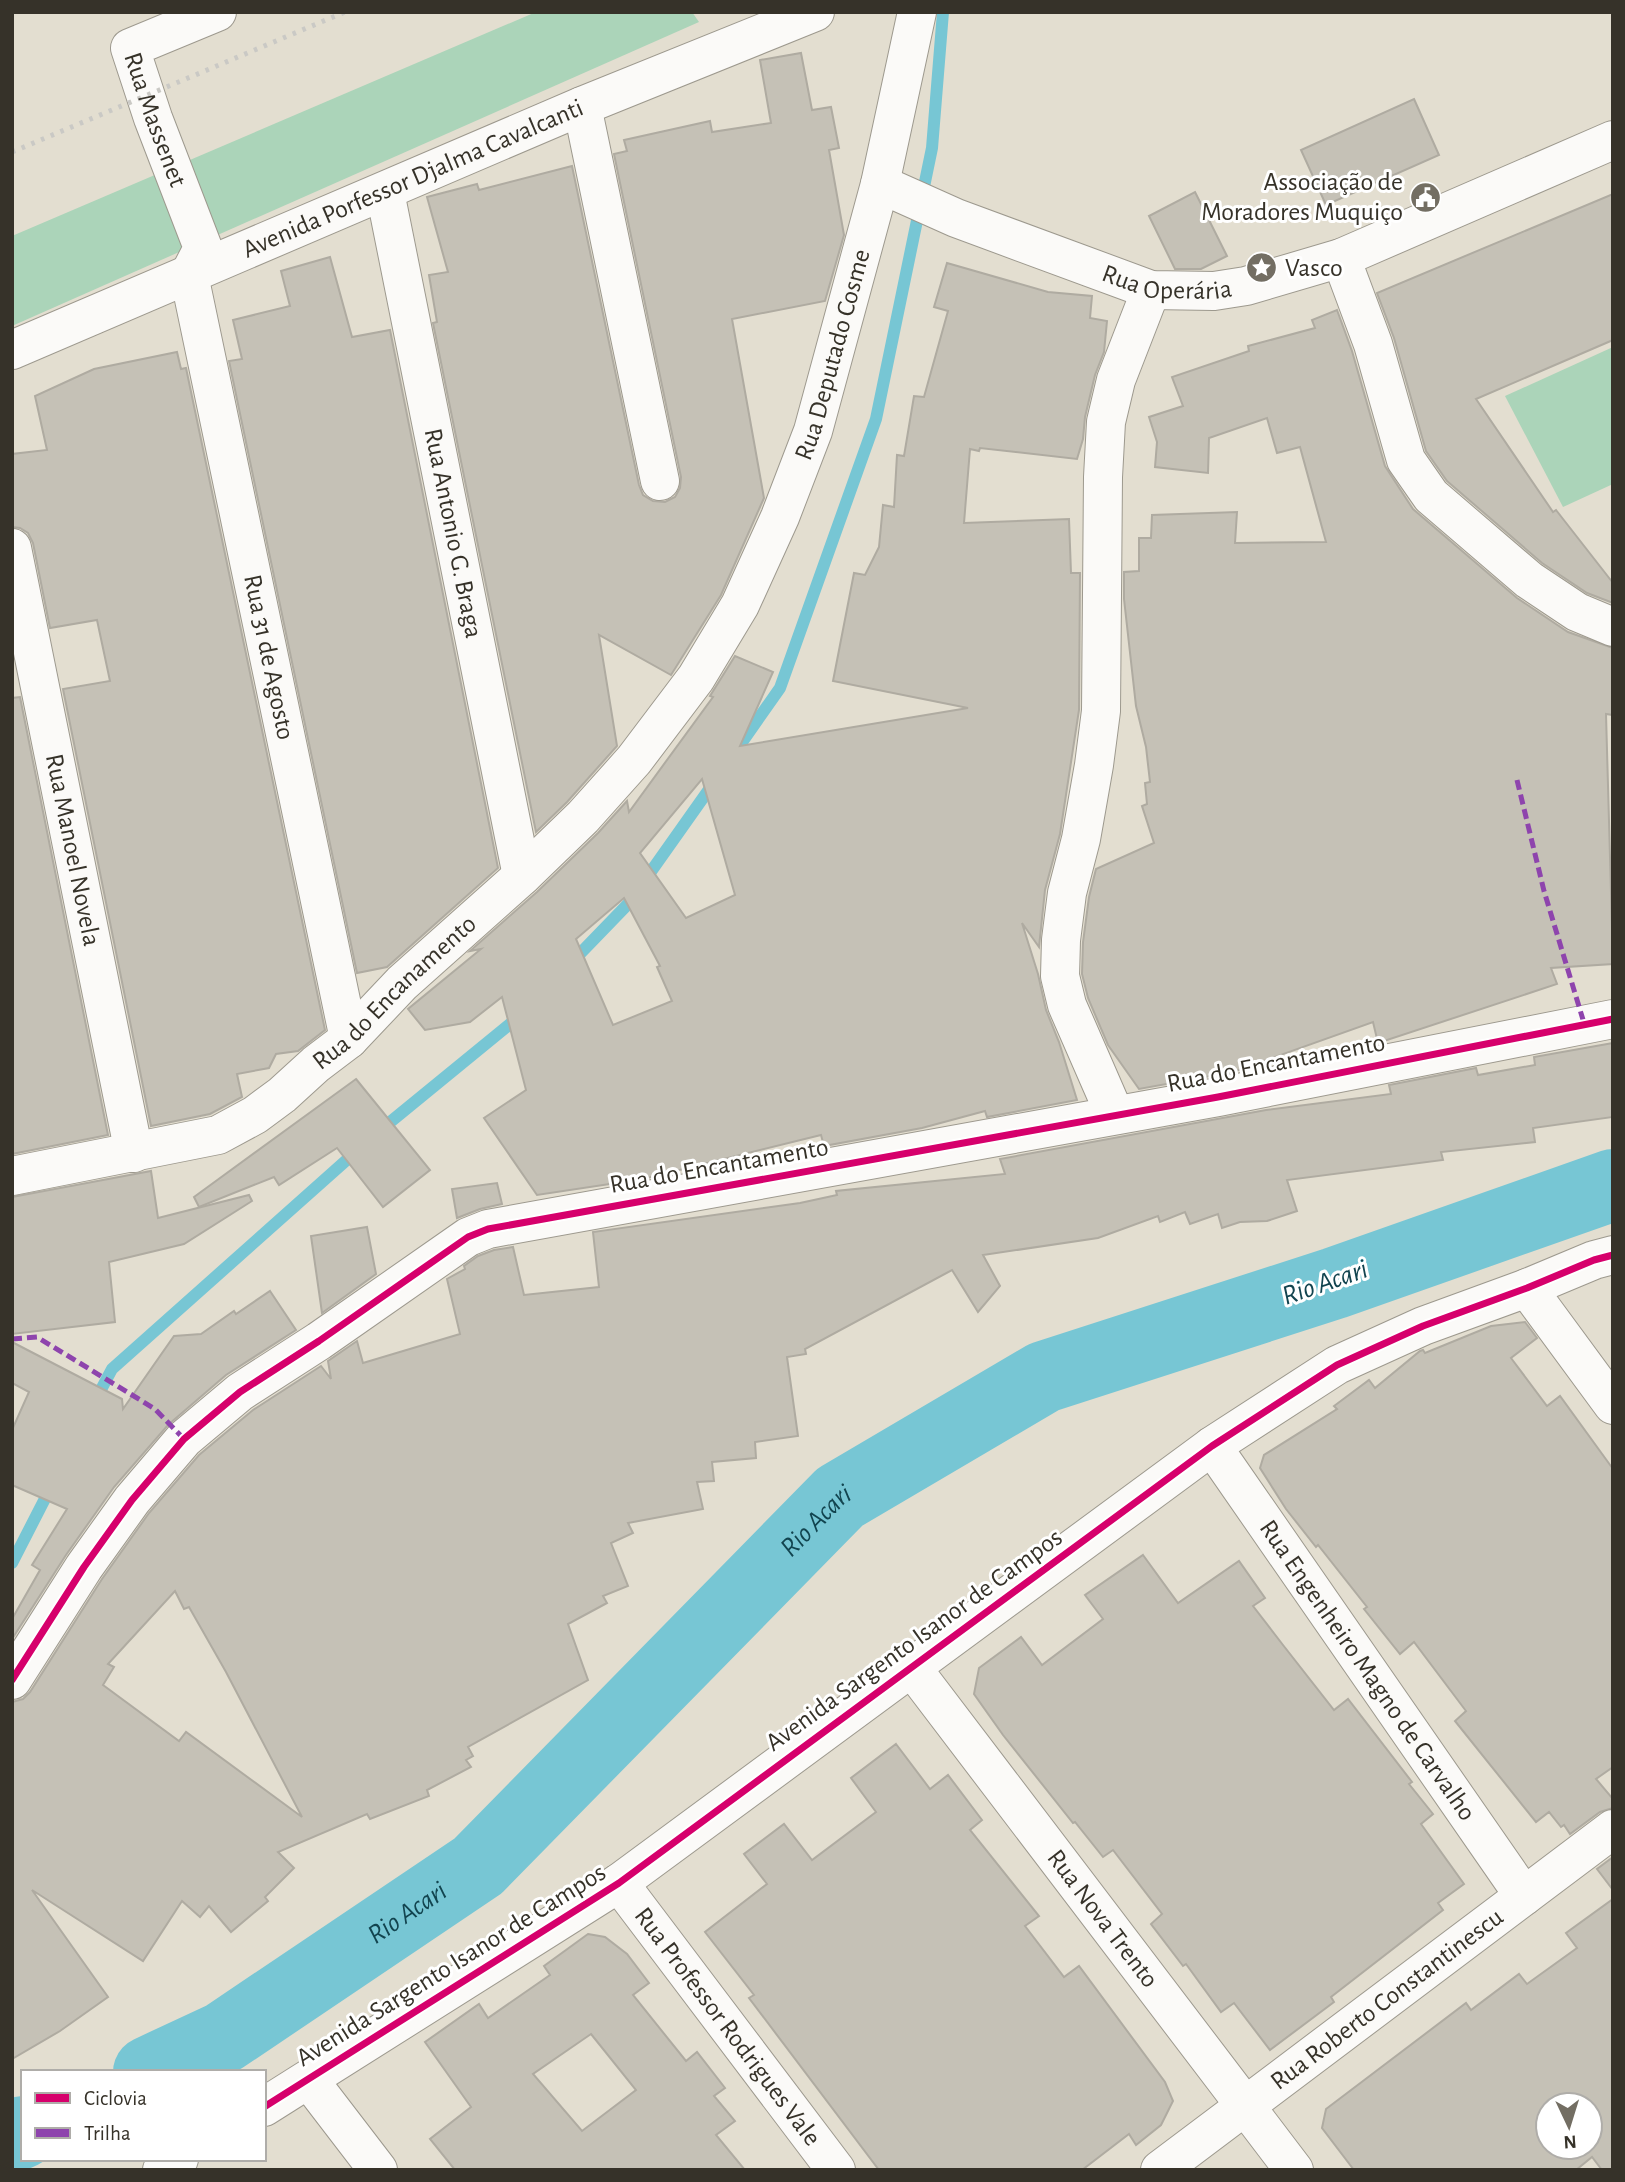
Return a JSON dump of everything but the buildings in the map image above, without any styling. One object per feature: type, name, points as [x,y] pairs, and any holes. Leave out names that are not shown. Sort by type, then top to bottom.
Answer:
[{"type":"street","name":"Rua Massenet","points":[[189,275],[204,248],[153,118],[130,48],[217,12]]},
{"type":"street","name":"Avenida Porfessor Djalma Cavalcanti","points":[[12,350],[582,106],[815,12]]},
{"type":"street","name":"Rua Deputado Cosme","points":[[695,678],[740,605],[780,517],[813,431],[887,187],[917,12]]},
{"type":"street","points":[[582,106],[660,481]]},
{"type":"street","name":"Rua Operária","points":[[887,187],[956,218],[1151,290],[1189,292],[1246,286],[1341,258],[1613,140]]},
{"type":"street","name":"Rua Antonio G. Braga","points":[[385,192],[522,876]]},
{"type":"street","points":[[1341,258],[1373,344],[1406,460],[1431,496],[1529,580],[1577,612],[1613,627]]},
{"type":"street","name":"Rua 31 de Agosto","points":[[189,275],[349,1039]]},
{"type":"street","points":[[1115,1115],[1067,1004],[1060,976],[1061,940],[1067,893],[1090,790],[1101,711],[1106,422],[1116,380],[1151,290]]},
{"type":"street","name":"Rua Manoel Novela","points":[[12,548],[134,1153]]},
{"type":"street","name":"Rua do Encanamento","points":[[12,1176],[218,1135],[255,1115],[349,1039],[402,983],[522,876],[583,817],[634,760],[695,678]]},
{"type":"street","name":"Rua do Encantamento","points":[[12,1680],[84,1567],[132,1500],[184,1439],[240,1392],[319,1341],[468,1237],[488,1229],[522,1222],[1219,1097],[1613,1018]]},
{"type":"street","name":"Avenida Sargento Isanor de Campos","points":[[266,2107],[619,1883],[1212,1446],[1337,1365],[1423,1326],[1613,1255]]},
{"type":"street","points":[[1527,1289],[1613,1405]]},
{"type":"street","name":"Rua Engenheiro Magno de Carvalho","points":[[1212,1446],[1524,1896]]},
{"type":"street","name":"Rua Nova Trento","points":[[912,1668],[1294,2170]]},
{"type":"street","name":"Rua Roberto Constantinescu","points":[[1160,2170],[1613,1829]]},
{"type":"street","name":"Rua Professor Rodrigues Vale","points":[[619,1883],[836,2170]]},
{"type":"street","points":[[309,2080],[378,2170]]},
{"type":"green space","points":[[536,12],[692,12],[699,22],[12,326],[12,236]]},
{"type":"green space","points":[[1613,347],[1613,484],[1563,507],[1505,396]]},
{"type":"waterway","points":[[733,755],[780,688],[876,419],[932,148],[943,12]]},
{"type":"waterway","points":[[570,964],[628,904],[715,781]]},
{"type":"waterway","points":[[378,1132],[521,1015]]},
{"type":"waterway","points":[[95,1401],[112,1369],[359,1149]]},
{"type":"waterway","name":"Rio Acari","points":[[153,2070],[224,2037],[478,1866],[840,1497],[1044,1377],[1335,1283],[1613,1185]]},
{"type":"waterway","points":[[12,1563],[52,1485]]},
{"type":"waterway","name":"Rio Acari","points":[[12,2137],[21,2133]]},
{"type":"railway","points":[[12,152],[345,12]]},
{"type":"marked path","points":[[1517,780],[1544,891],[1584,1023]]},
{"type":"marked path","points":[[12,1339],[37,1337],[155,1409],[184,1439]]},
{"type":"cycle path","points":[[12,1680],[84,1567],[132,1500],[184,1439],[240,1392],[319,1341],[468,1237],[488,1229],[1218,1097],[1613,1019]]},
{"type":"cycle path","points":[[266,2106],[619,1883],[1212,1446],[1337,1365],[1423,1326],[1613,1255]]},
{"type":"place","name":"Associação de Moradores Muquiço","points":[[1426,197]]},
{"type":"place","name":"Vasco","points":[[1262,268]]}]
